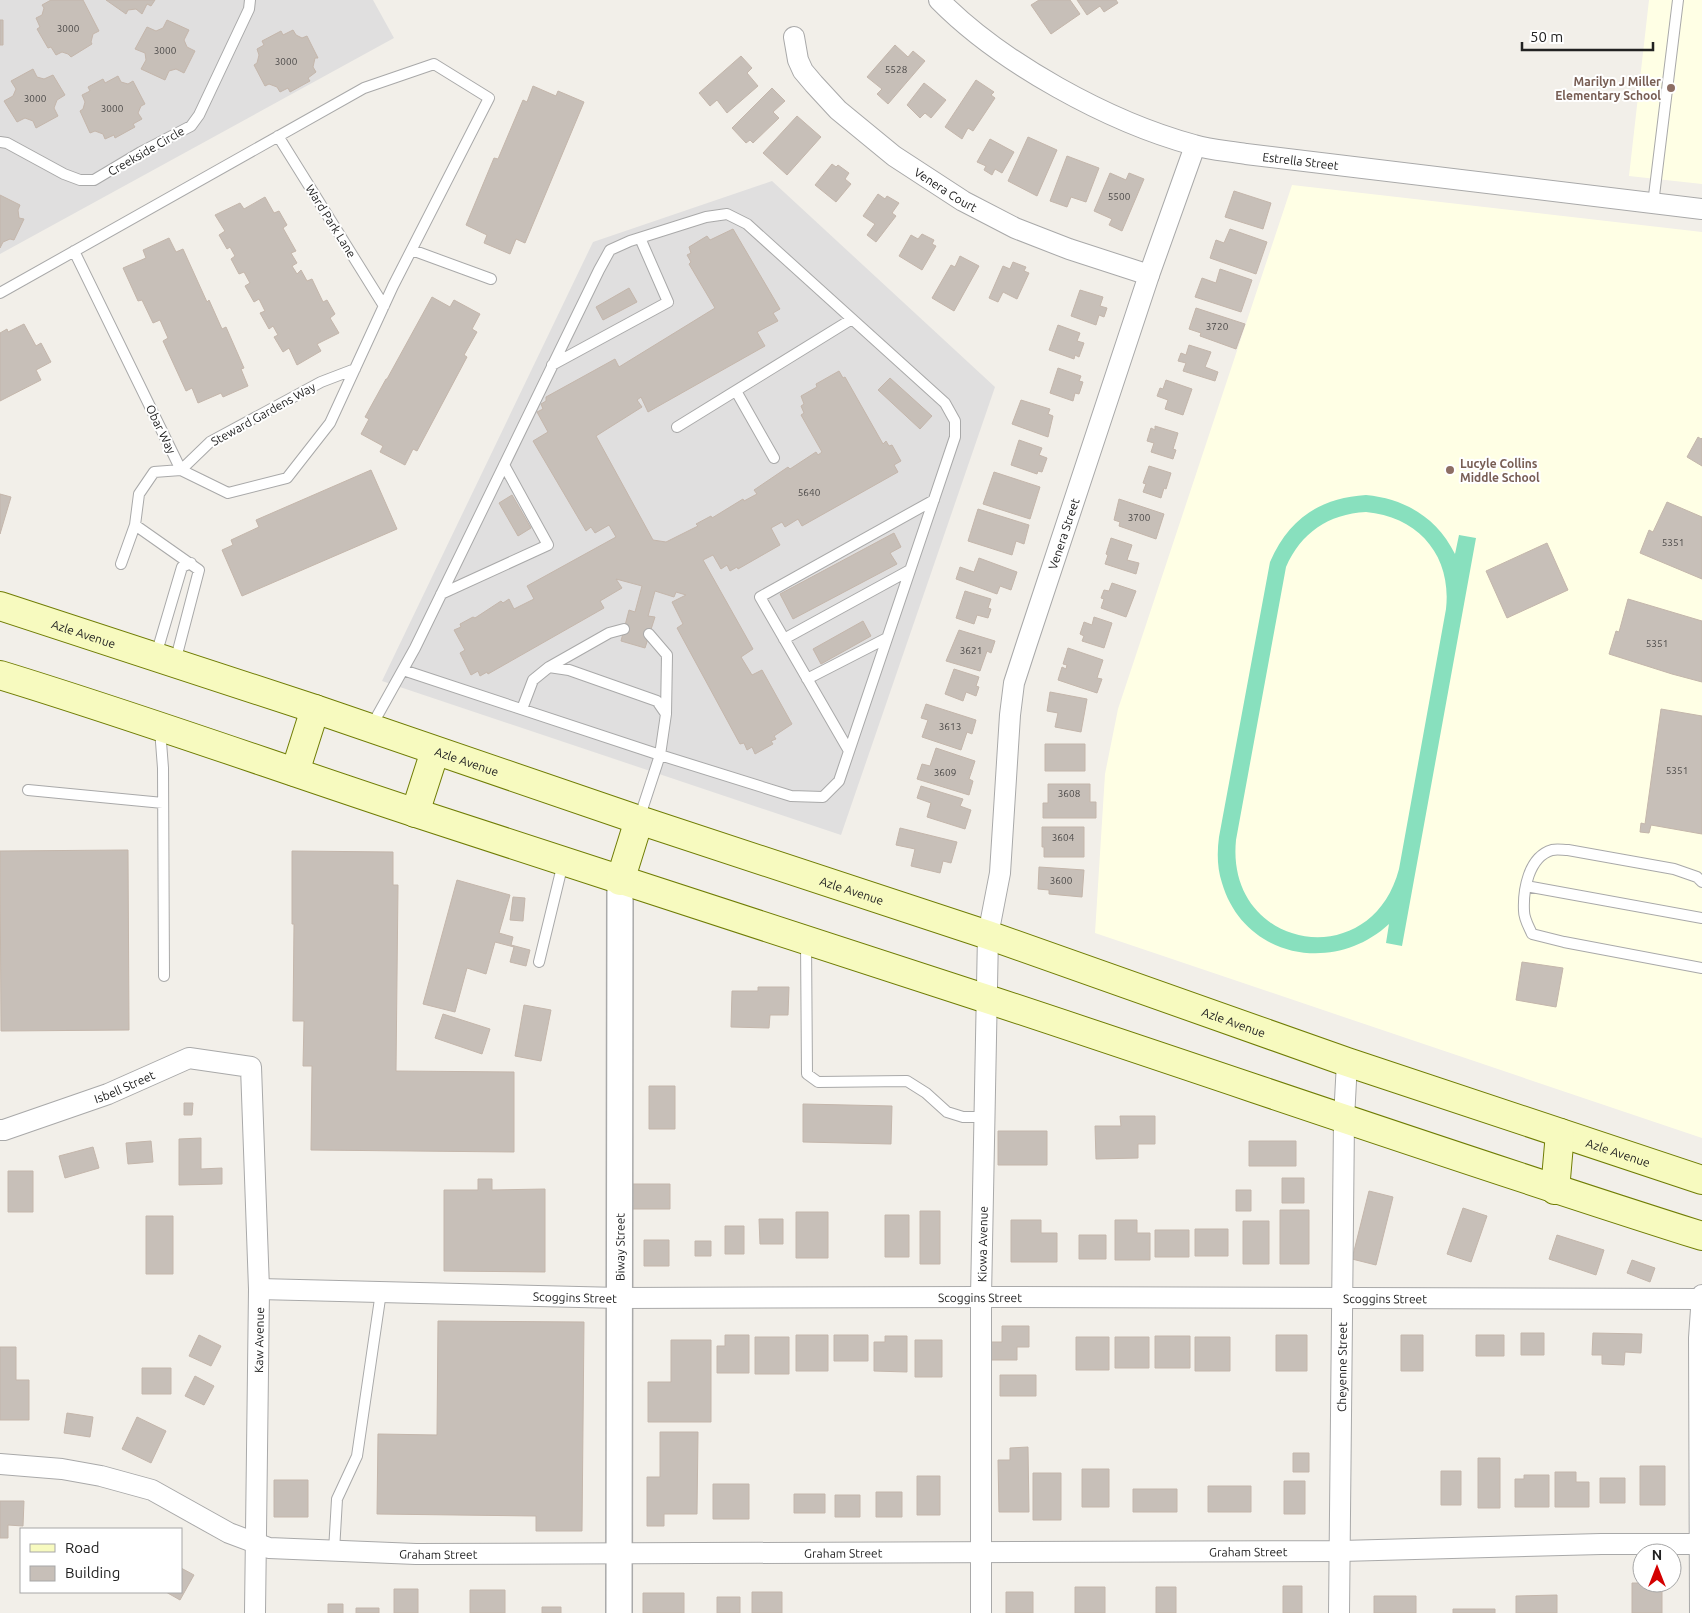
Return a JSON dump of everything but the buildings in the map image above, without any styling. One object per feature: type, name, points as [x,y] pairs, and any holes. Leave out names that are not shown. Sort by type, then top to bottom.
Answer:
[{"type":"main road","name":"Azle Avenue","points":[[0,606],[315,709],[639,820],[988,935],[1347,1062],[1702,1180]]},
{"type":"main road","points":[[0,675],[160,725],[620,881],[987,999],[1554,1190],[1702,1236]]},
{"type":"main road","points":[[295,772],[315,709]]},
{"type":"main road","points":[[415,813],[435,751]]},
{"type":"main road","points":[[620,881],[639,820]]},
{"type":"main road","points":[[1554,1190],[1560,1134]]},
{"type":"street","name":"Estrella Street","points":[[951,4],[1011,59],[1071,94],[1131,125],[1195,146],[1256,156],[1702,209]]},
{"type":"street","name":"Venera Court","points":[[794,38],[801,66],[814,84],[838,110],[894,156],[962,201],[1015,228],[1069,249],[1149,275]]},
{"type":"street","name":"Venera Street","points":[[988,935],[1000,873],[1010,715],[1014,682],[1149,275],[1195,146]]},
{"type":"street","name":"Biway Street","points":[[619,1613],[620,881]]},
{"type":"street","name":"Kiowa Avenue","points":[[981,1613],[981,1297],[988,935]]},
{"type":"street","name":"Isbell Street","points":[[0,1130],[108,1094],[189,1058],[251,1067]]},
{"type":"street","name":"Cheyenne Street","points":[[1339,1613],[1341,1551],[1341,1298],[1344,1119],[1347,1062]]},
{"type":"street","name":"Kaw Avenue","points":[[251,1067],[259,1289],[255,1613]]},
{"type":"street","name":"Scoggins Street","points":[[259,1289],[619,1298],[1702,1299]]},
{"type":"street","points":[[1700,1613],[1701,1544],[1698,1338],[1702,1294]]},
{"type":"street","name":"Graham Street","points":[[0,1464],[62,1469],[101,1476],[152,1490],[230,1532],[269,1548],[416,1554],[1341,1551],[1601,1544],[1701,1544]]},
{"type":"lane","name":"Creekside Circle","points":[[0,142],[7,143],[64,174],[80,180],[94,180],[141,152],[191,126],[199,115],[249,10],[250,0]]},
{"type":"lane","points":[[1653,204],[1678,0]]},
{"type":"lane","points":[[0,293],[364,88],[434,64],[489,98],[384,306],[330,423],[287,478],[228,493],[181,470]]},
{"type":"lane","name":"Ward Park Lane","points":[[278,136],[384,306]]},
{"type":"lane","points":[[370,728],[441,594],[610,250],[640,238],[706,217],[727,214],[747,224],[945,403],[955,421],[955,437],[839,781],[823,797],[791,796],[402,670]]},
{"type":"lane","points":[[552,365],[668,302],[640,238]]},
{"type":"lane","points":[[412,250],[491,279]]},
{"type":"lane","name":"Obar Way","points":[[74,251],[181,470],[154,472],[139,494],[135,525]]},
{"type":"lane","points":[[677,427],[852,319]]},
{"type":"lane","name":"Steward Gardens Way","points":[[181,470],[210,442],[321,382],[354,370]]},
{"type":"lane","points":[[736,391],[774,458]]},
{"type":"lane","points":[[441,594],[548,545],[504,465]]},
{"type":"lane","points":[[849,751],[760,597],[934,500]]},
{"type":"lane","points":[[121,564],[135,525],[199,570],[165,660]]},
{"type":"lane","points":[[165,660],[182,567],[191,563]]},
{"type":"lane","points":[[784,639],[910,570]]},
{"type":"lane","points":[[522,709],[533,680],[549,667],[608,633],[624,629]]},
{"type":"lane","points":[[639,820],[660,755],[666,714],[667,656],[649,634]]},
{"type":"lane","points":[[807,679],[887,638]]},
{"type":"lane","points":[[549,667],[569,670],[657,701],[666,714]]},
{"type":"lane","points":[[160,725],[163,803],[164,976]]},
{"type":"lane","points":[[28,790],[163,803]]},
{"type":"lane","points":[[1702,882],[1697,877],[1674,869],[1568,850],[1552,850],[1540,858],[1531,869],[1526,886],[1524,913],[1532,934],[1564,942],[1702,968]]},
{"type":"lane","points":[[539,962],[564,862]]},
{"type":"lane","points":[[1526,886],[1702,918]]},
{"type":"lane","points":[[806,940],[807,1074],[818,1082],[907,1081],[926,1093],[947,1112],[964,1117],[985,1117]]},
{"type":"lane","points":[[334,1551],[337,1499],[358,1456],[381,1292]]},
{"type":"shaded area","points":[[0,0],[373,0],[394,38],[0,254]]},
{"type":"shaded area","name":"Marilyn J Miller Elementary School","points":[[1649,0],[1702,0],[1702,184],[1629,176]]},
{"type":"shaded area","points":[[772,181],[995,387],[841,835],[382,681],[593,242]]},
{"type":"shaded area","name":"Lucyle Collins Middle School","points":[[1292,185],[1702,232],[1702,1138],[1095,933],[1105,774],[1118,709]]},
{"type":"green space","points":[[1366,495],[1381,497],[1419,512],[1439,530],[1455,554],[1459,535],[1476,538],[1402,946],[1386,943],[1389,924],[1367,940],[1343,950],[1318,953],[1293,951],[1270,942],[1250,928],[1233,908],[1220,877],[1218,866],[1219,837],[1270,562],[1286,534],[1296,523],[1320,506],[1349,497]],"holes":[[[1366,512],[1385,515],[1402,522],[1428,542],[1437,556],[1443,572],[1446,590],[1446,609],[1399,869],[1384,903],[1360,925],[1332,936],[1303,936],[1275,926],[1253,906],[1239,877],[1236,840],[1286,567],[1299,544],[1317,527],[1328,521]]]},
{"type":"place","name":"Marilyn J Miller Elementary School","points":[[1671,88]]},
{"type":"place","name":"Lucyle Collins Middle School","points":[[1450,470]]}]
